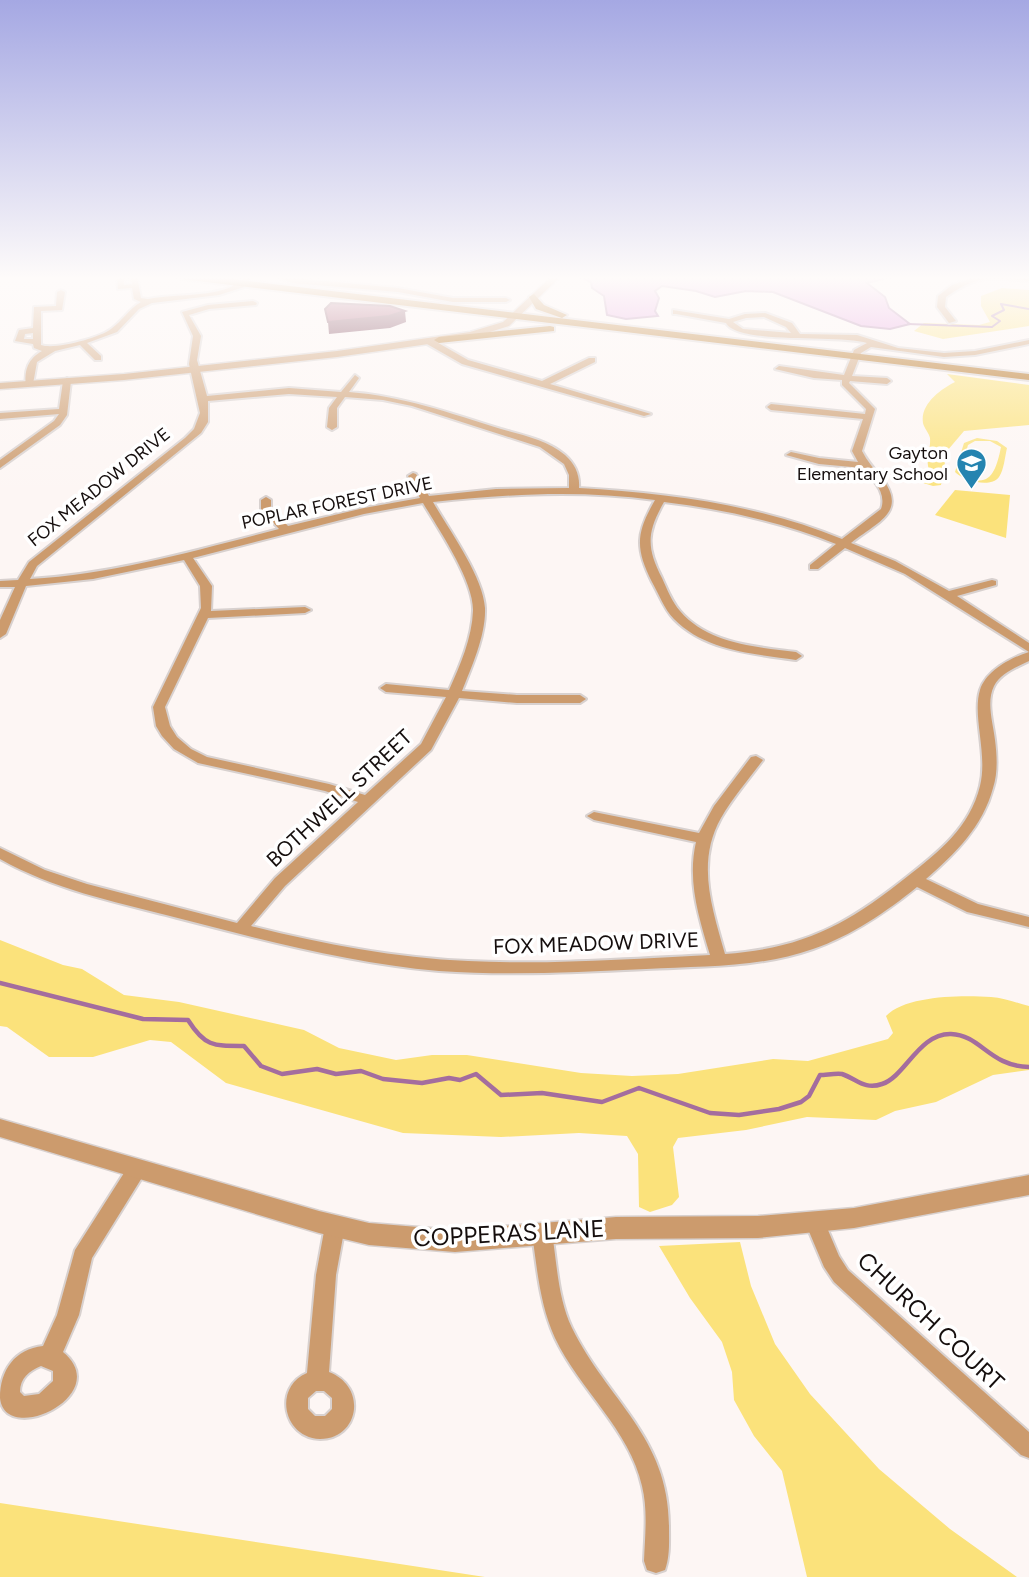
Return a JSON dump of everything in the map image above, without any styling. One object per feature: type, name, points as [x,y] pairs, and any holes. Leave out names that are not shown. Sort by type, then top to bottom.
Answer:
[{"type":"main road","points":[[815,350],[1029,374]]},
{"type":"main road","points":[[821,350],[856,354]]},
{"type":"street","points":[[47,350],[51,351]]},
{"type":"street","points":[[29,384],[35,359],[56,350]]},
{"type":"street","points":[[89,350],[98,358]]},
{"type":"street","points":[[194,350],[194,370]]},
{"type":"street","points":[[0,386],[194,370],[364,350]]},
{"type":"street","points":[[447,350],[465,362],[647,414]]},
{"type":"street","points":[[853,350],[856,354]]},
{"type":"street","points":[[814,567],[886,510],[890,503],[889,494],[863,465],[858,446],[870,417],[870,406],[847,387],[845,378],[856,354],[862,350]]},
{"type":"street","points":[[901,350],[954,355],[985,350]]},
{"type":"street","points":[[542,384],[592,360]]},
{"type":"street","points":[[779,369],[887,381]]},
{"type":"street","name":"FOX MEADOW DRIVE","points":[[0,634],[33,564],[194,436],[205,419],[203,399],[194,370]]},
{"type":"street","points":[[332,427],[333,408],[355,378]]},
{"type":"street","points":[[0,465],[57,423],[64,411],[67,381]]},
{"type":"street","points":[[203,399],[289,391],[344,393],[414,404],[537,442],[568,462],[575,474],[574,491]]},
{"type":"street","points":[[771,407],[870,417]]},
{"type":"street","points":[[0,416],[64,411]]},
{"type":"street","points":[[791,455],[863,465]]},
{"type":"street","name":"BOTHWELL STREET","points":[[241,928],[280,882],[426,747],[443,722],[454,694],[477,625],[479,604],[472,580],[412,476]]},
{"type":"street","name":"POPLAR FOREST DRIVE","points":[[0,584],[95,576],[426,499],[511,491],[574,491],[661,498],[744,514],[843,544],[899,567],[948,595],[1029,648]]},
{"type":"street","points":[[661,498],[645,530],[643,545],[646,559],[676,613],[693,628],[719,641],[796,656]]},
{"type":"street","points":[[266,500],[266,509],[286,530]]},
{"type":"street","points":[[187,555],[206,586],[208,596],[204,615],[159,707],[161,725],[170,739],[186,752],[203,760],[329,788],[368,801]]},
{"type":"street","points":[[948,595],[992,583]]},
{"type":"street","points":[[204,615],[304,610]]},
{"type":"street","name":"FOX MEADOW DRIVE","points":[[0,853],[25,867],[65,883],[241,928],[334,951],[439,965],[555,968],[719,960],[772,954],[832,935],[861,918],[950,849],[978,810],[988,783],[990,761],[983,710],[984,694],[997,673],[1029,656]]},
{"type":"street","points":[[386,688],[517,699],[580,699]]},
{"type":"street","points":[[719,960],[700,883],[701,848],[719,810],[755,760]]},
{"type":"street","points":[[594,816],[705,839]]},
{"type":"street","points":[[914,879],[973,908],[1029,922]]},
{"type":"street","name":"COPPERAS LANE","points":[[0,1128],[335,1226],[369,1234],[411,1239],[455,1241],[616,1228],[746,1227],[815,1222],[890,1212],[1029,1185]]},
{"type":"street","points":[[50,1356],[68,1315],[82,1256],[138,1168]]},
{"type":"street","name":"CHURCH COURT","points":[[815,1222],[831,1261],[841,1276],[1029,1447]]},
{"type":"street","points":[[317,1381],[326,1275],[335,1226]]},
{"type":"street","points":[[542,1233],[552,1299],[564,1333],[578,1359],[624,1422],[642,1452],[654,1485],[657,1512],[656,1561]]},
{"type":"shaded area","points":[[947,374],[1029,385],[1029,425],[964,431],[947,451],[941,485],[933,486],[920,482],[929,470],[930,438],[923,416],[933,398],[955,382]]},
{"type":"shaded area","points":[[977,438],[997,441],[1007,448],[1003,467],[995,481],[983,483],[964,478],[955,472],[964,443]],"holes":[[[975,441],[990,441],[1001,447],[997,464],[990,476],[978,480],[960,473],[968,445]]]},
{"type":"shaded area","points":[[955,490],[1010,495],[1006,538],[935,515]]},
{"type":"shaded area","points":[[0,940],[63,965],[82,969],[124,995],[179,1002],[304,1030],[339,1048],[396,1060],[432,1055],[467,1055],[581,1073],[632,1076],[678,1074],[773,1059],[808,1061],[888,1039],[893,1033],[886,1016],[907,1004],[936,998],[979,996],[1001,998],[1029,1006],[1029,1070],[993,1075],[936,1102],[895,1111],[876,1120],[807,1117],[746,1130],[678,1138],[673,1147],[679,1197],[672,1205],[650,1212],[639,1207],[638,1154],[627,1136],[579,1133],[501,1137],[403,1133],[226,1083],[171,1042],[150,1040],[93,1057],[49,1057],[7,1027],[0,1026]]},
{"type":"shaded area","points":[[740,1242],[751,1286],[775,1344],[810,1394],[879,1469],[950,1529],[1017,1577],[807,1577],[782,1471],[754,1436],[734,1400],[732,1372],[722,1342],[690,1298],[659,1246]]},
{"type":"shaded area","points":[[0,1503],[485,1577],[0,1577]]},
{"type":"waterway","points":[[0,983],[143,1019],[188,1020],[205,1040],[218,1045],[244,1046],[261,1066],[282,1074],[317,1069],[336,1074],[361,1071],[383,1079],[422,1083],[449,1078],[460,1080],[476,1074],[501,1095],[542,1093],[602,1102],[639,1088],[710,1113],[739,1115],[779,1109],[801,1102],[809,1096],[820,1075],[842,1074],[865,1085],[882,1084],[898,1073],[930,1040],[951,1034],[970,1039],[1004,1062],[1029,1067]]},
{"type":"place","name":"Gayton Elementary School","points":[[971,490]]}]
